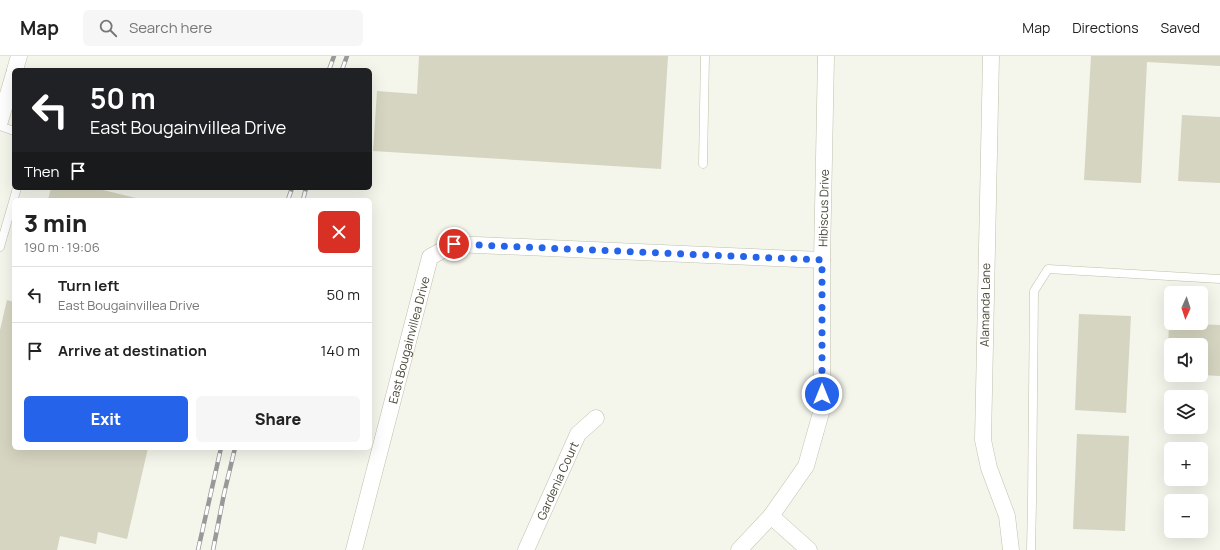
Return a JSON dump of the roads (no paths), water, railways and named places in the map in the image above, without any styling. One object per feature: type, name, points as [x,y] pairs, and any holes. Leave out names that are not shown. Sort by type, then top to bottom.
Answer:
[{"type":"street","points":[[16,68],[19,56]]},
{"type":"street","name":"Hibiscus Drive","points":[[739,550],[771,516],[806,466],[822,409],[822,260],[826,56]]},
{"type":"street","name":"Alamanda Lane","points":[[990,56],[983,440],[989,468],[1007,516],[1011,550]]},
{"type":"street","points":[[0,121],[12,81]]},
{"type":"street","name":"East Bougainvillea Drive","points":[[354,550],[430,257],[454,244],[822,260]]},
{"type":"street","name":"Gardenia Court","points":[[526,550],[578,434],[596,418]]},
{"type":"street","points":[[771,516],[809,550]]},
{"type":"lane","points":[[703,164],[705,56]]},
{"type":"lane","points":[[0,126],[12,130]]},
{"type":"lane","points":[[0,247],[12,205]]},
{"type":"lane","points":[[1031,550],[1034,291],[1048,269],[1220,279]]},
{"type":"railway","points":[[330,68],[334,56]]},
{"type":"railway","points":[[343,68],[347,56]]},
{"type":"railway","points":[[289,198],[291,190]]},
{"type":"railway","points":[[304,198],[306,190]]},
{"type":"railway","points":[[198,550],[221,450]]},
{"type":"railway","points":[[213,550],[235,450]]}]
